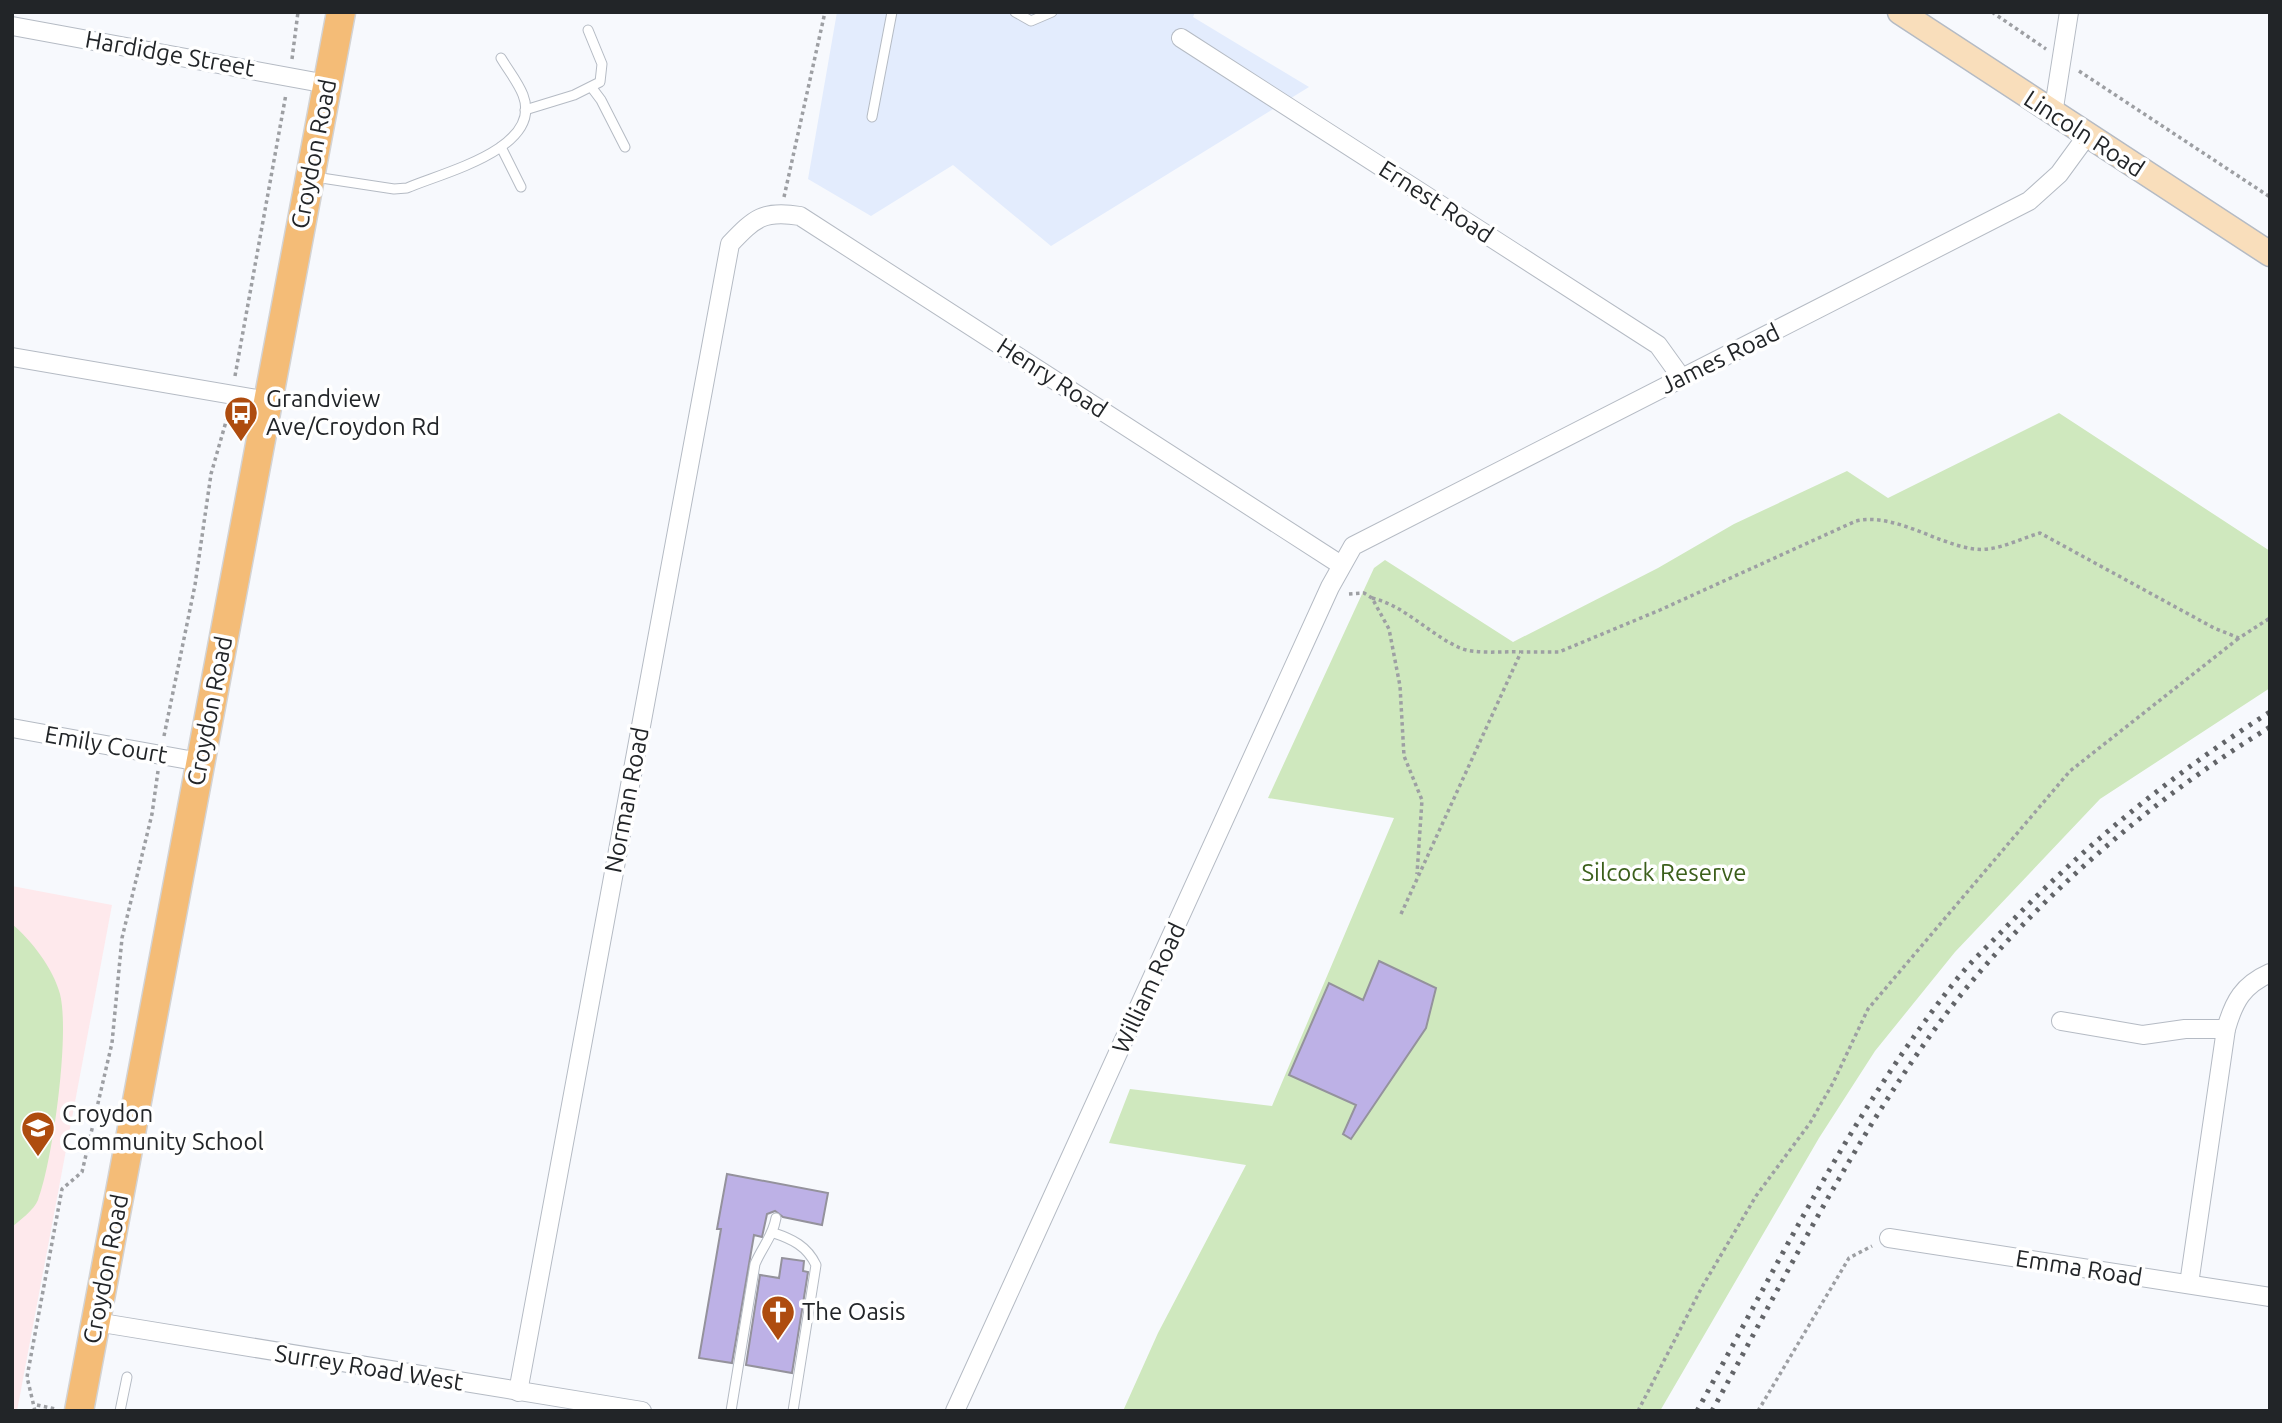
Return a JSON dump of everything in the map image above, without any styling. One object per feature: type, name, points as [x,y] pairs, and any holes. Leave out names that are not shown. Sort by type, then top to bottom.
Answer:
[{"type":"main road","name":"Croydon Road","points":[[79,1411],[341,12]]},
{"type":"main road","name":"Lincoln Road","points":[[1900,12],[2270,254]]},
{"type":"street","points":[[2053,114],[2068,12]]},
{"type":"street","name":"Hardidge Street","points":[[12,26],[327,84]]},
{"type":"street","name":"Ernest Road","points":[[1181,38],[1658,345],[1681,377]]},
{"type":"street","name":"James Road","points":[[1342,565],[1353,546],[1376,532],[2029,201],[2059,174],[2086,136]]},
{"type":"street","name":"Norman Road","points":[[519,1392],[730,244],[756,218],[779,213]]},
{"type":"street","name":"Henry Road","points":[[779,213],[800,216],[1342,565]]},
{"type":"street","points":[[12,357],[268,401]]},
{"type":"street","name":"William Road","points":[[955,1411],[1342,565]]},
{"type":"street","name":"Emily Court","points":[[12,728],[200,762]]},
{"type":"street","points":[[2189,1284],[2226,1029],[2239,995],[2252,981],[2270,973]]},
{"type":"street","points":[[2061,1021],[2143,1035],[2185,1029],[2226,1029]]},
{"type":"street","name":"Emma Road","points":[[1889,1238],[2270,1297]]},
{"type":"street","name":"Surrey Road West","points":[[96,1322],[642,1411]]},
{"type":"lane","points":[[872,117],[892,12]]},
{"type":"lane","points":[[1016,12],[1031,21],[1052,12]]},
{"type":"lane","points":[[525,110],[592,88],[600,82],[602,64],[588,30]]},
{"type":"lane","points":[[310,176],[394,189],[407,188],[501,147],[517,134],[524,122],[525,110],[524,96],[501,58]]},
{"type":"lane","points":[[592,88],[625,147]]},
{"type":"lane","points":[[501,147],[521,187]]},
{"type":"lane","points":[[731,1411],[755,1264],[762,1246],[774,1233],[776,1218]]},
{"type":"lane","points":[[774,1233],[794,1240],[811,1254],[816,1265],[793,1411]]},
{"type":"lane","points":[[120,1411],[127,1377]]},
{"type":"path","points":[[35,1411],[36,1405],[27,1377],[62,1189],[82,1172],[112,1043],[122,939],[152,814],[160,755],[195,585],[211,474],[233,395],[298,12]]},
{"type":"path","points":[[779,213],[825,12]]},
{"type":"path","points":[[1992,12],[2270,197]]},
{"type":"path","points":[[1330,587],[1348,594],[1364,593],[1392,603],[1407,617],[1461,649],[1559,652],[1660,610],[1827,532],[1867,518],[1987,550],[2040,533],[2214,628],[2239,638]]},
{"type":"path","points":[[1373,598],[1388,629],[1400,686],[1404,755],[1422,800],[1417,876]]},
{"type":"path","points":[[1638,1411],[1702,1287],[1756,1196],[1810,1123],[1833,1083],[1868,1009],[2070,771],[2239,638],[2270,618]]},
{"type":"path","points":[[1401,914],[1478,751],[1494,708],[1521,652]]},
{"type":"path","points":[[1758,1411],[1849,1258],[1889,1238]]},
{"type":"path","points":[[36,1405],[65,1411]]},
{"type":"shaded area","points":[[837,12],[1195,12],[1193,17],[1309,87],[1051,246],[953,165],[871,216],[808,179]]},
{"type":"shaded area","name":"Croydon Community School","points":[[12,886],[112,905],[17,1411],[12,1411]]},
{"type":"green space","name":"Silcock Reserve","points":[[2059,413],[2270,551],[2270,688],[2100,799],[1955,952],[1875,1051],[1819,1138],[1660,1411],[1123,1411],[1158,1333],[1246,1165],[1109,1143],[1130,1089],[1272,1106],[1394,818],[1268,798],[1374,568],[1385,560],[1513,642],[1658,568],[1734,524],[1847,471],[1888,498]]},
{"type":"green space","points":[[12,924],[41,956],[57,984],[63,1012],[63,1037],[54,1128],[44,1182],[36,1204],[12,1227]]},
{"type":"building","points":[[1379,961],[1436,988],[1426,1028],[1351,1139],[1343,1134],[1356,1105],[1289,1075],[1329,983],[1363,1000]]},
{"type":"building","points":[[727,1174],[828,1193],[822,1225],[783,1217],[775,1211],[767,1214],[762,1237],[754,1235],[732,1363],[699,1358],[721,1229],[717,1229]]},
{"type":"building","points":[[782,1258],[804,1261],[803,1271],[808,1272],[792,1373],[746,1365],[760,1275],[779,1278]]},
{"type":"railway","points":[[1697,1411],[1848,1138],[1881,1085],[1959,976],[2037,896],[2100,838],[2165,785],[2270,712]]},
{"type":"railway","points":[[1712,1411],[1877,1115],[1940,1022],[1973,980],[2049,898],[2091,860],[2179,788],[2270,727]]},
{"type":"place","name":"Grandview Ave/Croydon Rd","points":[[241,443]]},
{"type":"place","name":"Croydon Community School","points":[[38,1158]]},
{"type":"place","name":"The Oasis","points":[[778,1342]]}]
